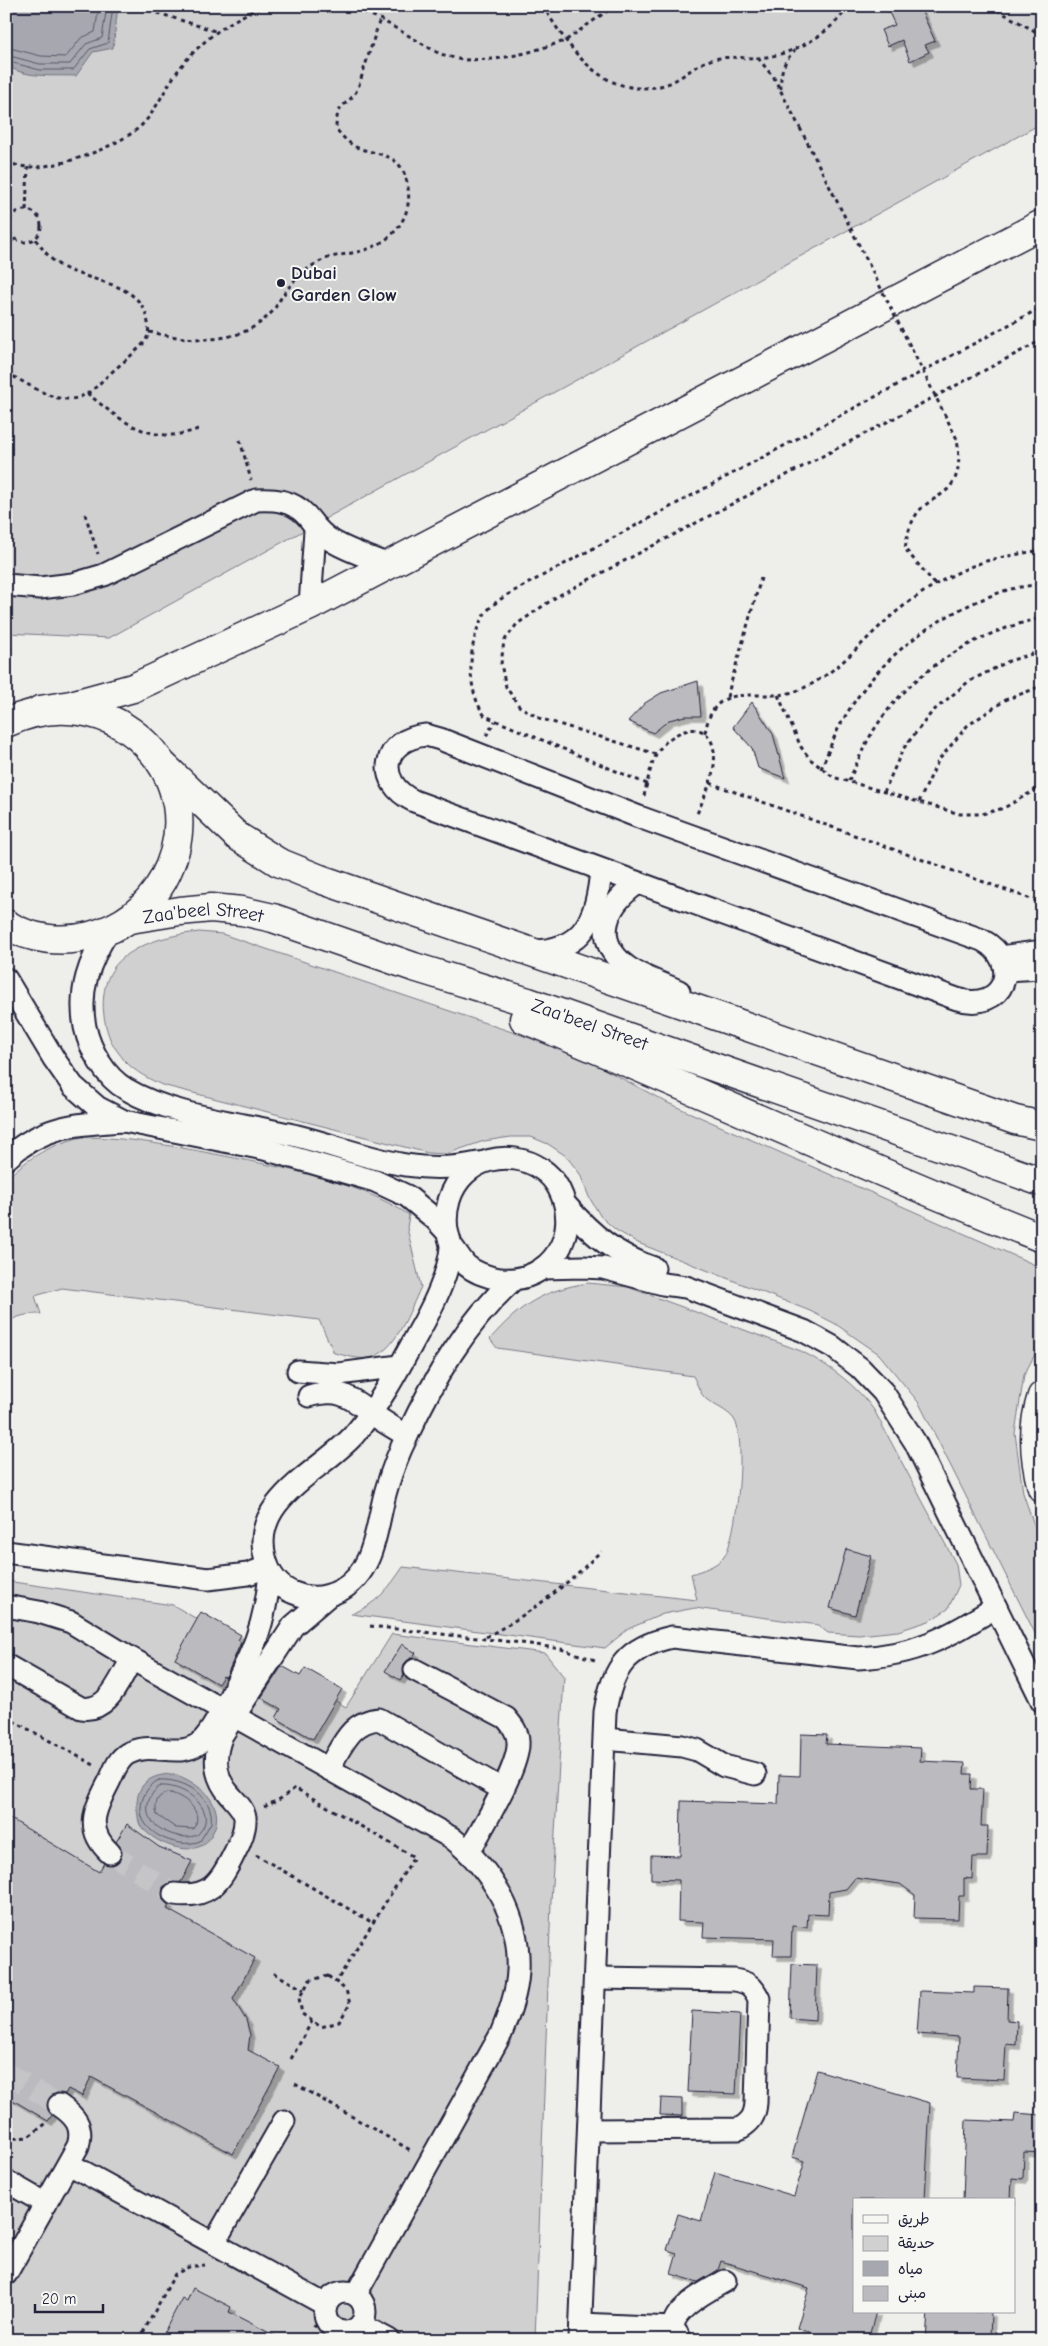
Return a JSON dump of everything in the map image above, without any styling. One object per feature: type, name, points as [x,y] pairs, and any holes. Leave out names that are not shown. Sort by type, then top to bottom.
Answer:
[{"type":"main road","points":[[6,723],[40,710],[71,705],[132,688],[310,606],[1042,224]]},
{"type":"main road","points":[[40,710],[74,709],[108,718],[138,736],[161,763],[237,836],[278,862],[320,879],[523,951],[1006,1116],[1042,1126]]},
{"type":"main road","points":[[119,925],[155,894],[172,864],[178,830],[175,795],[161,763]]},
{"type":"main road","name":"Zaa'beel Street","points":[[6,924],[13,929],[44,939],[77,939],[119,925],[196,909],[242,910],[273,918],[414,967],[528,1002],[1042,1182]]},
{"type":"main road","points":[[414,967],[486,1004],[639,1066],[838,1154],[1042,1238]]},
{"type":"main road","points":[[1039,1408],[1036,1461],[1042,1488]]},
{"type":"street","points":[[6,585],[40,588],[73,584],[104,575],[256,500],[274,499],[291,504],[306,515],[316,530],[347,549],[389,565]]},
{"type":"street","points":[[310,606],[316,530]]},
{"type":"street","points":[[426,735],[688,835],[982,940],[994,947],[1003,964],[1002,984],[995,995],[984,1002],[971,1003],[600,870],[401,795],[392,784],[388,770],[390,756],[399,744],[411,737],[426,735]]},
{"type":"street","points":[[523,951],[558,949],[570,943],[581,934],[597,898],[600,870]]},
{"type":"street","points":[[638,883],[619,898],[608,917],[608,936],[616,956],[626,966],[638,973],[693,998],[734,1022]]},
{"type":"street","points":[[6,978],[54,1059],[73,1086],[97,1108],[124,1121],[264,1149],[375,1180],[407,1196],[435,1219],[466,1265],[488,1277],[512,1280],[529,1276],[543,1268],[556,1256],[564,1240],[568,1222],[566,1205],[558,1185],[544,1170],[524,1160],[504,1158],[448,1168],[414,1168],[396,1165],[298,1136],[177,1109],[124,1088],[104,1068],[88,1042],[82,1012],[84,982],[93,955],[119,925]]},
{"type":"street","points":[[1003,964],[1042,951]]},
{"type":"street","points":[[1003,964],[1042,968]]},
{"type":"street","points":[[6,1160],[18,1149],[40,1135],[65,1126],[124,1121]]},
{"type":"street","points":[[328,1596],[315,1598],[295,1594],[278,1583],[268,1570],[262,1548],[272,1509],[284,1494],[330,1458],[352,1437],[371,1413],[434,1304],[449,1238],[446,1210],[452,1190],[465,1174],[483,1162]]},
{"type":"street","points":[[566,1205],[594,1235],[610,1247],[627,1258],[667,1274],[686,1287]]},
{"type":"street","points":[[543,1268],[583,1266],[603,1268],[663,1284],[686,1287],[804,1331],[833,1347],[860,1368],[883,1392],[902,1420],[1042,1701]]},
{"type":"street","points":[[110,1853],[101,1845],[95,1834],[94,1820],[96,1808],[117,1763],[126,1754],[138,1749],[181,1751],[193,1748],[229,1713],[293,1626],[328,1596],[354,1581],[364,1567],[372,1549],[387,1487],[407,1436],[458,1342],[474,1320],[512,1280]]},
{"type":"street","points":[[298,1371],[338,1374],[399,1366]]},
{"type":"street","points":[[309,1396],[322,1392],[336,1392],[349,1396],[371,1413],[407,1436]]},
{"type":"street","points":[[6,1552],[208,1579],[228,1578],[268,1570]]},
{"type":"street","points":[[174,1894],[187,1896],[202,1893],[215,1886],[224,1874],[245,1825],[245,1816],[241,1808],[221,1784],[216,1772],[215,1758],[229,1713],[260,1634],[268,1570]]},
{"type":"street","points":[[6,1606],[39,1612],[71,1622],[132,1659],[452,1838],[470,1852],[491,1877],[507,1906],[516,1938],[518,1970],[513,2002],[501,2034],[356,2294]]},
{"type":"street","points":[[725,2281],[680,2312],[673,2322],[677,2334],[581,2332],[604,1739],[609,1690],[617,1669],[632,1653],[644,1645],[672,1637],[858,1658],[883,1657],[908,1652],[932,1644],[996,1607]]},
{"type":"street","points":[[260,1634],[280,1643]]},
{"type":"street","points":[[6,1665],[81,1708],[89,1710],[96,1708],[108,1699],[132,1659]]},
{"type":"street","points":[[415,1670],[506,1718],[514,1728],[518,1741],[514,1767],[470,1852]]},
{"type":"street","points":[[328,1769],[356,1726],[367,1720],[379,1719],[502,1789]]},
{"type":"street","points":[[604,1739],[682,1746],[697,1750],[732,1768],[755,1774]]},
{"type":"street","points":[[589,2130],[739,2130],[749,2123],[755,2114],[759,1999],[754,1989],[745,1982],[595,1978]]},
{"type":"street","points":[[6,2274],[78,2146],[81,2136],[80,2127],[75,2118],[60,2106]]},
{"type":"street","points":[[214,2243],[284,2121]]},
{"type":"street","points":[[69,2164],[326,2306]]},
{"type":"street","points":[[6,2181],[46,2204]]},
{"type":"street","points":[[349,2291],[356,2294],[366,2308],[365,2317],[361,2325],[350,2332],[334,2336],[326,2320],[326,2306],[335,2294],[349,2291]]},
{"type":"street","points":[[361,2325],[389,2340]]},
{"type":"path","points":[[6,163],[28,167],[75,160],[136,130],[155,109],[171,80],[192,53],[216,32],[264,6]]},
{"type":"path","points":[[350,6],[380,19],[440,54],[462,60],[496,59],[526,53],[565,41],[614,6]]},
{"type":"path","points":[[543,6],[565,41],[585,64],[606,79],[644,88],[678,80],[704,62],[716,58],[757,58],[796,48],[830,27],[850,6]]},
{"type":"path","points":[[990,6],[1042,36]]},
{"type":"path","points":[[142,8],[216,32]]},
{"type":"path","points":[[150,332],[188,340],[232,337],[254,326],[272,313],[284,293],[304,272],[319,262],[334,256],[363,251],[381,244],[401,225],[408,202],[404,173],[397,161],[384,154],[355,146],[345,140],[336,129],[336,116],[342,105],[354,96],[358,88],[380,19]]},
{"type":"path","points":[[781,90],[780,75],[783,65],[796,48]]},
{"type":"path","points":[[757,58],[774,78],[781,90],[957,439],[960,458],[956,477],[945,492],[929,501],[916,514],[908,531],[905,549],[935,584]]},
{"type":"path","points":[[26,210],[28,167]]},
{"type":"path","points":[[26,210],[35,214],[41,226],[35,239],[28,242],[15,238],[9,226],[10,219],[15,213],[26,210]]},
{"type":"path","points":[[6,247],[15,238]]},
{"type":"path","points":[[6,373],[30,387],[58,399],[80,397],[96,388],[143,344],[150,332],[147,313],[140,304],[120,288],[73,272],[54,262],[35,239]]},
{"type":"path","points":[[647,784],[485,716],[480,709],[475,692],[472,666],[473,648],[482,618],[499,600],[1042,307]]},
{"type":"path","points":[[891,326],[900,322]]},
{"type":"path","points":[[656,754],[539,718],[519,706],[506,686],[501,664],[504,641],[517,624],[556,597],[1042,340]]},
{"type":"path","points":[[87,393],[122,422],[148,432],[172,435],[186,434],[198,429]]},
{"type":"path","points":[[240,440],[256,500]]},
{"type":"path","points":[[85,514],[104,575]]},
{"type":"path","points":[[705,733],[708,718],[715,706],[727,697],[742,694],[778,695],[795,691],[818,679],[848,657],[888,618],[935,584],[988,561],[1042,550]]},
{"type":"path","points":[[727,697],[761,578]]},
{"type":"path","points":[[821,769],[842,720],[873,676],[911,639],[956,610],[1006,590],[1042,584]]},
{"type":"path","points":[[849,781],[869,738],[897,700],[931,667],[971,642],[1015,624],[1042,618]]},
{"type":"path","points":[[884,792],[903,749],[932,712],[968,682],[1009,660],[1042,652]]},
{"type":"path","points":[[919,802],[938,761],[967,726],[1004,700],[1042,686]]},
{"type":"path","points":[[778,695],[801,747],[810,759],[834,777],[960,814],[982,814],[1004,808],[1042,786]]},
{"type":"path","points":[[477,736],[485,738],[495,721]]},
{"type":"path","points":[[639,817],[656,754],[668,739],[678,732],[694,728],[705,733],[712,746],[713,766],[710,783],[688,835]]},
{"type":"path","points":[[710,783],[1042,903]]},
{"type":"path","points":[[485,1638],[547,1600],[575,1577],[600,1551]]},
{"type":"path","points":[[370,1626],[485,1638],[560,1649],[590,1657],[617,1669]]},
{"type":"path","points":[[6,1717],[112,1775]]},
{"type":"path","points":[[245,1816],[280,1799],[295,1788],[414,1857],[336,1982]]},
{"type":"path","points":[[238,1845],[373,1923]]},
{"type":"path","points":[[274,1973],[304,1990]]},
{"type":"path","points":[[328,1976],[346,1990],[350,2004],[340,2022],[320,2027],[302,2014],[299,1998],[304,1990],[310,1980],[328,1976]]},
{"type":"path","points":[[291,2059],[312,2021]]},
{"type":"path","points":[[295,2084],[430,2161]]},
{"type":"path","points":[[6,2139],[28,2137],[44,2127],[60,2106]]},
{"type":"path","points":[[139,2340],[176,2274],[189,2266],[202,2264],[209,2267]]},
{"type":"path","points":[[307,2322],[334,2336]]},
{"type":"green space","name":"Dubai Garden Glow","points":[[6,6],[1042,6],[1042,123],[109,638],[6,633]]},
{"type":"green space","points":[[199,932],[222,934],[574,1053],[668,1103],[1042,1268],[1042,1341],[1024,1375],[1015,1433],[1023,1493],[1042,1548],[1042,1647],[919,1403],[879,1354],[834,1323],[810,1311],[638,1243],[616,1230],[601,1217],[589,1197],[580,1174],[566,1156],[548,1144],[531,1137],[511,1137],[484,1141],[446,1154],[428,1153],[162,1085],[147,1078],[133,1068],[115,1049],[104,1019],[104,996],[110,974],[124,957],[142,946],[169,937]]},
{"type":"green space","points":[[82,1137],[154,1143],[296,1171],[367,1193],[409,1215],[407,1228],[421,1287],[401,1329],[387,1348],[379,1354],[369,1358],[356,1358],[334,1353],[319,1320],[62,1288],[35,1296],[41,1314],[23,1316],[6,1324],[6,1179],[41,1152],[61,1143]]},
{"type":"green space","points":[[588,1283],[628,1287],[801,1351],[832,1369],[850,1383],[874,1410],[956,1564],[959,1585],[948,1609],[929,1621],[898,1631],[859,1635],[828,1633],[818,1625],[695,1608],[663,1614],[628,1629],[605,1648],[351,1614],[375,1601],[403,1567],[697,1600],[691,1574],[713,1566],[724,1557],[729,1547],[733,1530],[740,1466],[738,1429],[734,1419],[704,1397],[693,1376],[497,1348],[490,1339],[522,1308],[533,1301],[558,1290]]},
{"type":"green space","points":[[6,1581],[173,1605],[346,1707],[392,1634],[545,1653],[564,1677],[551,1902],[535,2340],[6,2340]]},
{"type":"water","points":[[6,6],[118,6],[113,48],[93,52],[76,76],[30,74],[13,69],[6,64]]},
{"type":"water","points":[[174,1774],[201,1788],[213,1803],[216,1812],[216,1822],[213,1832],[201,1846],[185,1849],[168,1845],[145,1831],[139,1823],[137,1801],[142,1787],[146,1782],[158,1776]]},
{"type":"building","points":[[886,6],[908,6],[911,12],[920,8],[935,41],[925,45],[929,52],[910,61],[902,40],[888,46],[881,30],[895,25]]},
{"type":"building","points":[[698,681],[701,716],[685,716],[669,720],[653,733],[628,721],[645,703],[661,693]]},
{"type":"building","points":[[752,702],[773,734],[785,778],[758,768],[752,748],[733,727]]},
{"type":"building","points":[[846,1549],[871,1556],[855,1615],[830,1608]]},
{"type":"building","points":[[201,1612],[241,1635],[238,1640],[241,1642],[226,1677],[223,1676],[218,1684],[175,1659]]},
{"type":"building","points":[[402,1644],[416,1653],[404,1664],[404,1674],[400,1680],[385,1671]]},
{"type":"building","points":[[282,1666],[300,1676],[305,1668],[342,1689],[313,1739],[276,1718],[281,1709],[261,1698]]},
{"type":"building","points":[[801,1734],[827,1735],[826,1744],[921,1748],[920,1761],[965,1763],[964,1774],[972,1774],[971,1789],[983,1789],[981,1826],[988,1826],[987,1857],[973,1857],[972,1879],[964,1878],[964,1896],[959,1896],[958,1919],[914,1918],[915,1895],[900,1884],[855,1878],[846,1889],[829,1892],[828,1915],[808,1914],[807,1927],[792,1926],[791,1956],[773,1956],[774,1939],[703,1937],[704,1922],[678,1921],[679,1880],[651,1879],[651,1855],[680,1856],[681,1801],[778,1804],[779,1775],[800,1776]]},
{"type":"building","points":[[6,1816],[99,1872],[104,1863],[113,1865],[122,1857],[122,1850],[116,1842],[127,1824],[159,1847],[192,1861],[181,1882],[169,1883],[163,1887],[163,1900],[169,1905],[167,1909],[255,1958],[233,1999],[246,2020],[250,2035],[248,2050],[280,2067],[233,2154],[91,2077],[82,2096],[68,2089],[65,2094],[54,2093],[49,2097],[47,2104],[52,2115],[48,2121],[6,2096]]},
{"type":"building","points":[[792,1964],[817,1965],[815,2020],[790,2018]]},
{"type":"building","points":[[974,1987],[1008,1988],[1007,2020],[1017,2021],[1016,2045],[1006,2044],[1004,2080],[957,2078],[959,2037],[917,2034],[920,1991],[974,1993]]},
{"type":"building","points":[[692,2011],[740,2014],[736,2094],[688,2092]]},
{"type":"building","points":[[817,2070],[930,2103],[925,2198],[853,2198],[853,2314],[875,2314],[868,2340],[836,2340],[797,2328],[809,2288],[721,2261],[718,2270],[698,2282],[671,2274],[677,2253],[667,2250],[678,2214],[701,2221],[715,2172],[794,2196],[805,2161],[792,2157]]},
{"type":"building","points":[[661,2098],[682,2099],[682,2116],[660,2115]]},
{"type":"building","points":[[1015,2113],[1042,2115],[1042,2153],[1024,2152],[1023,2179],[1012,2178],[1011,2198],[963,2198],[966,2120],[1014,2122]]},
{"type":"building","points":[[193,2288],[231,2307],[229,2312],[283,2340],[160,2340],[182,2298],[187,2301]]},
{"type":"building","points":[[928,2314],[991,2314],[990,2340],[926,2340]]},
{"type":"tunnel","points":[[110,1853],[174,1894]]},
{"type":"tunnel","points":[[6,2073],[59,2105]]},
{"type":"place","name":"Dubai Garden Glow","points":[[281,283]]}]
